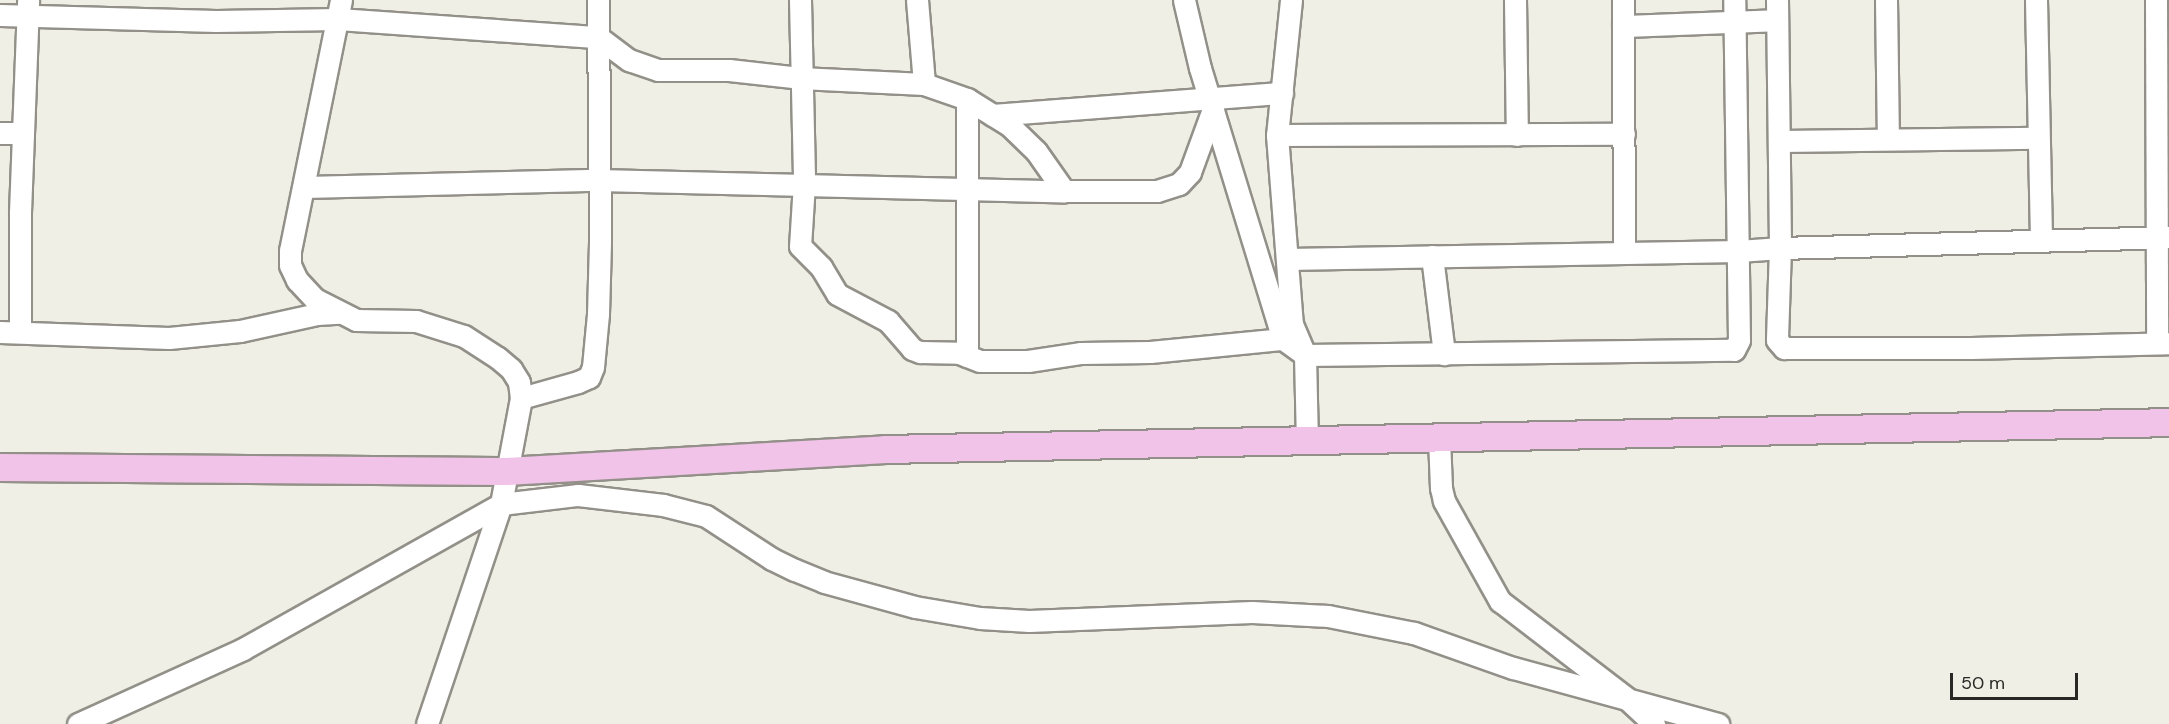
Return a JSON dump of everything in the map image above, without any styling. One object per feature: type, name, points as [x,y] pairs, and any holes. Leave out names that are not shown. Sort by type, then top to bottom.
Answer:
[{"type":"main road","points":[[0,467],[506,471],[885,448],[2169,422]]},
{"type":"street","points":[[521,398],[589,378],[593,367],[598,314],[598,0]]},
{"type":"street","points":[[800,0],[804,183],[800,246],[821,267],[837,294],[888,321],[912,349],[967,356],[980,361],[1028,361],[1081,353],[1150,352],[1283,339]]},
{"type":"street","points":[[917,0],[924,84]]},
{"type":"street","points":[[1184,0],[1211,103],[1283,339],[1305,356],[1734,350],[1739,340],[1734,0]]},
{"type":"street","points":[[1291,0],[1277,135],[1292,324],[1305,356],[1307,441]]},
{"type":"street","points":[[1515,0],[1516,135]]},
{"type":"street","points":[[1623,0],[1623,252]]},
{"type":"street","points":[[1887,0],[1888,139]]},
{"type":"street","points":[[2036,0],[2041,238]]},
{"type":"street","points":[[1623,26],[1734,23],[1777,10],[1781,141],[1777,340],[1784,348],[1971,348],[2163,343],[2162,132],[2156,0]]},
{"type":"street","points":[[0,15],[28,8],[216,21],[340,9],[598,38],[629,60],[658,70],[729,70],[800,78],[924,84],[967,99],[1025,138],[1064,191]]},
{"type":"street","points":[[28,8],[23,134],[10,211],[10,332],[169,338],[240,331],[317,314],[339,313]]},
{"type":"street","points":[[340,9],[290,250],[290,265],[297,280],[315,299],[356,320],[417,321],[464,336],[511,369],[519,381],[521,398],[501,504],[427,724]]},
{"type":"street","points":[[993,115],[1211,103],[1282,93]]},
{"type":"street","points":[[967,99],[965,187],[967,356]]},
{"type":"street","points":[[304,188],[598,180],[804,183],[1064,191],[1157,191],[1179,184],[1190,172],[1211,103]]},
{"type":"street","points":[[0,133],[23,134]]},
{"type":"street","points":[[1277,135],[1624,134]]},
{"type":"street","points":[[1781,141],[2038,138]]},
{"type":"street","points":[[1287,259],[1738,251],[2041,238],[2162,237]]},
{"type":"street","points":[[1432,256],[1444,354]]},
{"type":"street","points":[[1439,438],[1441,488],[1444,501],[1500,601],[1625,697],[1654,724]]},
{"type":"street","points":[[78,724],[243,649],[501,504],[578,495],[663,505],[706,516],[772,559],[814,578],[915,607],[980,618],[1029,621],[1252,612],[1328,616],[1414,633],[1513,668],[1718,724]]}]
